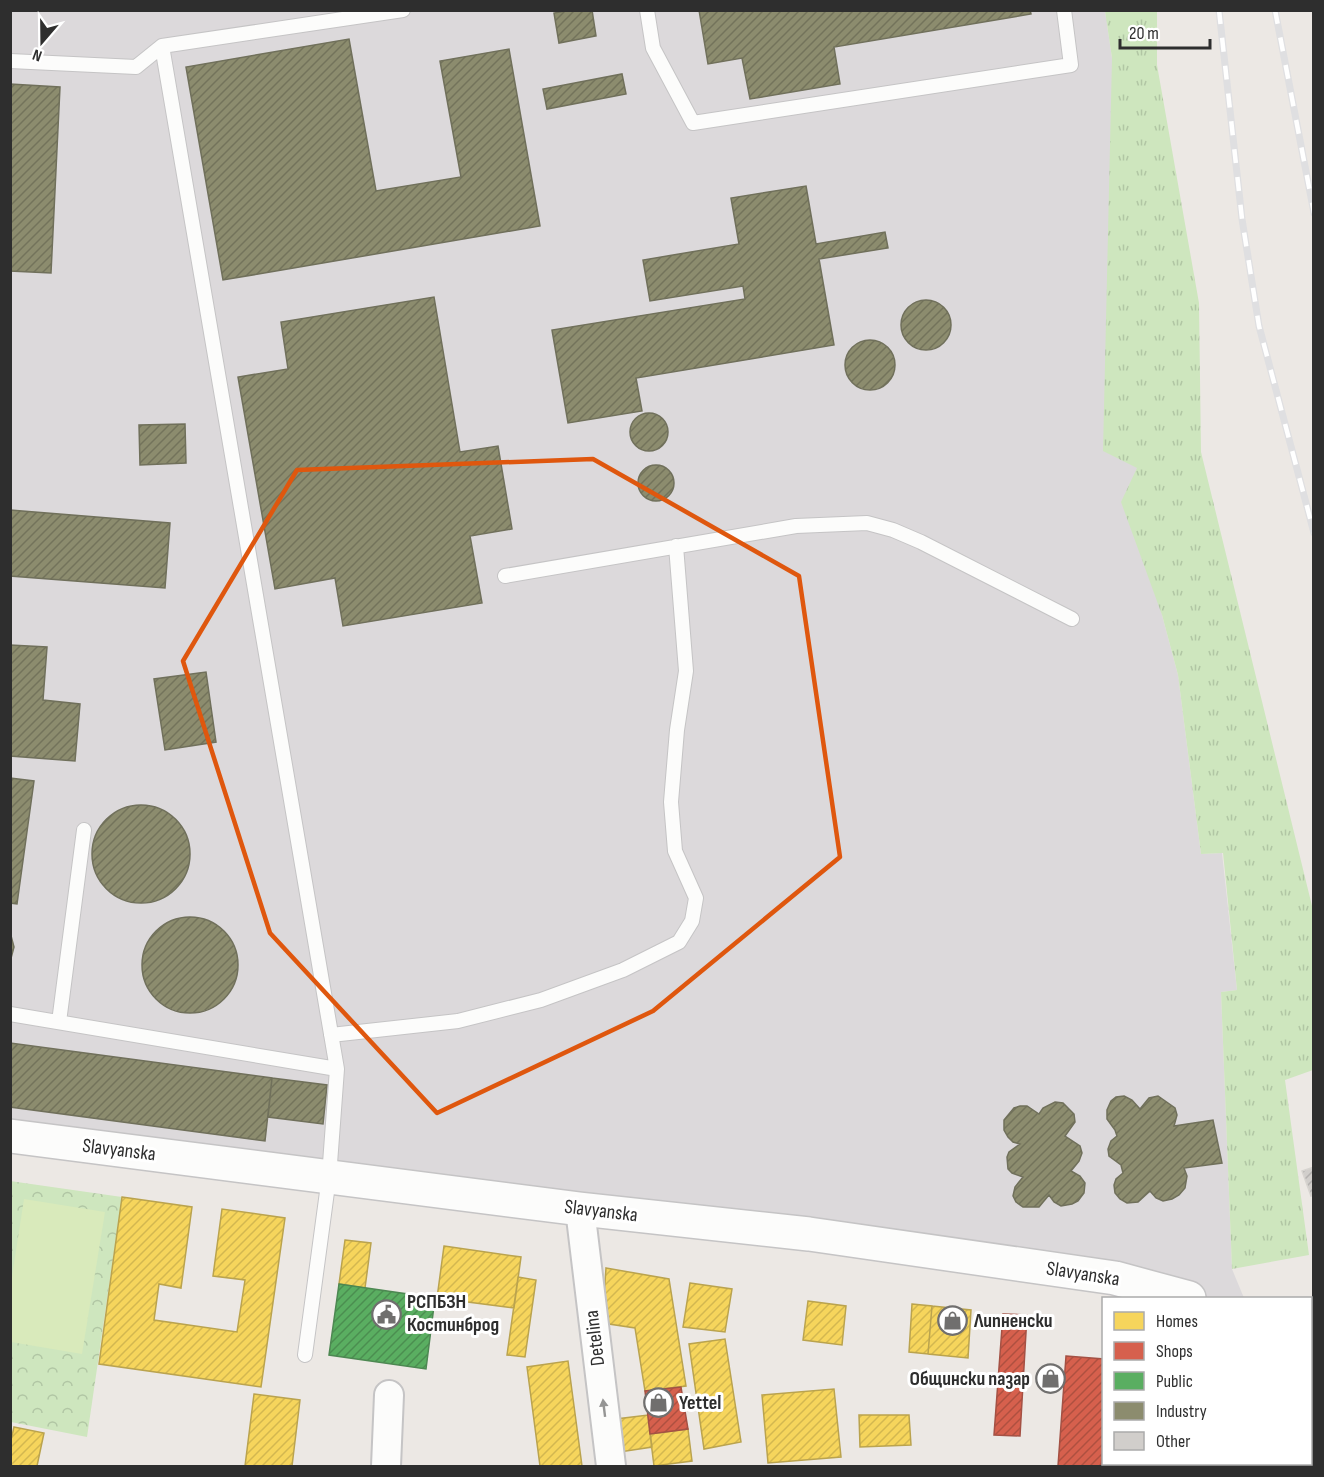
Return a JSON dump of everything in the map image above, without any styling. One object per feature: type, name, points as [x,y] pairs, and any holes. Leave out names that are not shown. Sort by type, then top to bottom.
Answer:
[{"type":"street","name":"Slavyanska","points":[[10,1136],[580,1209],[809,1234],[1115,1278],[1182,1297]]},
{"type":"street","name":"Detelina","points":[[580,1209],[611,1467]]},
{"type":"street","points":[[386,1467],[389,1395]]},
{"type":"lane","points":[[10,61],[136,67],[162,46],[403,10]]},
{"type":"lane","points":[[647,10],[653,48],[693,123],[1071,65],[1064,10]]},
{"type":"lane","points":[[162,46],[337,1070],[329,1177],[305,1355]]},
{"type":"lane","points":[[506,576],[796,526],[867,523],[893,530],[921,543],[1072,619]]},
{"type":"lane","points":[[331,1035],[458,1021],[541,1000],[623,970],[679,942],[692,921],[696,898],[675,851],[671,802],[677,730],[686,671],[676,546]]},
{"type":"lane","points":[[59,1022],[84,830]]},
{"type":"lane","points":[[10,1014],[337,1070]]},
{"type":"highlighted area","points":[[593,459],[799,576],[840,857],[653,1011],[437,1113],[270,933],[183,661],[297,470]]},
{"type":"shaded area","points":[[11,11],[1105,11],[1112,58],[1137,468],[1162,615],[1178,675],[1201,854],[1222,853],[1237,990],[1221,992],[1232,1269],[1244,1297],[1182,1297],[11,1136]]},
{"type":"green space","points":[[1105,11],[1157,11],[1157,65],[1199,303],[1201,452],[1313,910],[1313,1070],[1285,1080],[1309,1255],[1232,1269],[1221,992],[1237,990],[1223,853],[1201,854],[1178,675],[1162,615],[1121,502],[1137,468],[1103,451],[1112,58]]},
{"type":"green space","points":[[10,1181],[122,1197],[87,1437],[11,1422]]},
{"type":"green space","points":[[24,1199],[105,1212],[82,1354],[11,1342],[11,1283]]},
{"type":"building: Homes","points":[[122,1197],[192,1207],[181,1288],[159,1284],[154,1320],[237,1332],[245,1280],[213,1276],[222,1209],[285,1218],[261,1387],[99,1364]]},
{"type":"building: Homes","points":[[345,1240],[371,1243],[365,1288],[339,1284]]},
{"type":"building: Homes","points":[[444,1246],[521,1257],[514,1308],[437,1298]]},
{"type":"building: Homes","points":[[606,1268],[669,1279],[686,1386],[645,1391],[635,1328],[609,1324],[604,1297]]},
{"type":"building: Homes","points":[[518,1277],[536,1280],[525,1357],[507,1355]]},
{"type":"building: Homes","points":[[690,1283],[732,1289],[725,1332],[683,1327]]},
{"type":"building: Homes","points":[[808,1301],[846,1306],[842,1345],[803,1340]]},
{"type":"building: Homes","points":[[912,1304],[932,1306],[928,1354],[909,1352]]},
{"type":"building: Homes","points":[[932,1306],[971,1310],[968,1358],[928,1354]]},
{"type":"building: Homes","points":[[725,1339],[741,1442],[704,1449],[689,1344]]},
{"type":"building: Homes","points":[[568,1361],[582,1466],[540,1466],[527,1367]]},
{"type":"building: Homes","points":[[834,1389],[841,1457],[768,1463],[762,1395]]},
{"type":"building: Homes","points":[[254,1394],[300,1400],[292,1466],[245,1466]]},
{"type":"building: Homes","points":[[648,1415],[652,1447],[620,1452],[616,1419]]},
{"type":"building: Homes","points":[[859,1415],[909,1415],[911,1445],[860,1447]]},
{"type":"building: Homes","points":[[14,1427],[44,1433],[37,1466],[10,1466],[10,1444]]},
{"type":"building: Homes","points":[[688,1429],[692,1461],[654,1466],[650,1434]]},
{"type":"building: Homes","points":[[1162,1465],[1227,1465],[1227,1466]]},
{"type":"building: Shops","points":[[1003,1314],[1027,1315],[1020,1436],[994,1435]]},
{"type":"building: Shops","points":[[1066,1356],[1102,1359],[1101,1466],[1058,1466]]},
{"type":"building: Shops","points":[[681,1387],[688,1429],[650,1434],[645,1391]]},
{"type":"building: Shops","points":[[1121,1465],[1148,1465],[1147,1466]]},
{"type":"building: Public","points":[[339,1284],[435,1298],[426,1369],[329,1355]]},
{"type":"building: Industry","points":[[592,10],[596,36],[559,43],[554,13]]},
{"type":"building: Industry","points":[[699,10],[1030,10],[1031,14],[834,47],[840,84],[750,99],[742,58],[708,64]]},
{"type":"building: Industry","points":[[349,39],[376,191],[461,177],[440,61],[509,49],[540,226],[223,280],[186,67]]},
{"type":"building: Industry","points":[[622,74],[626,94],[547,109],[543,89]]},
{"type":"building: Industry","points":[[10,84],[60,87],[51,273],[10,271]]},
{"type":"building: Industry","points":[[806,186],[816,244],[885,232],[888,248],[819,259],[834,345],[636,378],[642,411],[568,423],[552,330],[745,299],[743,286],[650,301],[643,260],[739,244],[731,198]]},
{"type":"building: Industry","points":[[434,297],[460,452],[498,446],[512,529],[470,536],[482,603],[343,626],[335,578],[275,589],[238,377],[288,369],[281,322]]},
{"type":"building: Industry","points":[[921,300],[931,300],[944,307],[951,320],[951,330],[944,343],[931,350],[921,350],[912,346],[905,339],[901,330],[901,320],[905,311],[912,304]]},
{"type":"building: Industry","points":[[865,340],[875,340],[888,347],[895,360],[895,370],[888,383],[875,390],[865,390],[856,386],[849,379],[845,370],[845,360],[849,351],[856,344]]},
{"type":"building: Industry","points":[[649,413],[663,418],[668,432],[663,446],[649,451],[635,446],[630,432],[635,418]]},
{"type":"building: Industry","points":[[185,424],[186,463],[140,465],[139,425]]},
{"type":"building: Industry","points":[[656,465],[669,470],[674,483],[669,496],[656,501],[643,496],[638,483],[643,470]]},
{"type":"building: Industry","points":[[10,510],[170,523],[165,588],[10,576]]},
{"type":"building: Industry","points":[[10,645],[47,647],[43,700],[80,704],[75,761],[10,756]]},
{"type":"building: Industry","points":[[206,672],[216,742],[165,750],[154,679]]},
{"type":"building: Industry","points":[[10,778],[34,781],[17,904],[10,903]]},
{"type":"building: Industry","points":[[141,805],[160,809],[175,820],[186,835],[190,854],[186,873],[175,888],[160,899],[141,903],[122,899],[107,888],[96,873],[92,854],[96,835],[107,820],[122,809]]},
{"type":"building: Industry","points":[[181,917],[199,917],[217,925],[230,938],[238,956],[235,984],[217,1005],[199,1013],[181,1013],[163,1005],[150,992],[142,974],[142,956],[150,938],[163,925]]},
{"type":"building: Industry","points":[[10,932],[14,947],[10,962]]},
{"type":"building: Industry","points":[[10,1043],[272,1078],[265,1141],[10,1107]]},
{"type":"building: Industry","points":[[272,1078],[327,1085],[323,1124],[268,1117]]},
{"type":"building: Industry","points":[[1124,1096],[1132,1100],[1140,1109],[1149,1098],[1158,1096],[1175,1108],[1177,1115],[1174,1126],[1213,1120],[1222,1163],[1184,1168],[1187,1176],[1185,1188],[1172,1199],[1163,1201],[1156,1198],[1150,1191],[1138,1202],[1127,1203],[1120,1199],[1115,1193],[1114,1185],[1116,1179],[1123,1173],[1121,1165],[1109,1156],[1108,1149],[1111,1141],[1117,1136],[1107,1119],[1107,1110],[1111,1101],[1116,1097]]},
{"type":"building: Industry","points":[[1055,1102],[1063,1103],[1074,1114],[1075,1122],[1065,1136],[1080,1146],[1082,1153],[1071,1171],[1080,1176],[1085,1183],[1084,1193],[1078,1201],[1072,1204],[1061,1206],[1049,1195],[1039,1207],[1023,1207],[1016,1202],[1013,1196],[1015,1187],[1023,1177],[1008,1169],[1007,1157],[1009,1152],[1020,1144],[1008,1137],[1004,1130],[1004,1120],[1014,1108],[1027,1106],[1039,1114],[1043,1108]]},
{"type":"building: Other","points":[[1314,1167],[1314,1195],[1311,1196],[1302,1171]]},
{"type":"railway","points":[[1219,10],[1242,219],[1259,326],[1314,533]]},
{"type":"railway","points":[[1275,10],[1314,213]]},
{"type":"place","name":"РСПБЗН Костинброд","points":[[386,1314]]},
{"type":"place","name":"Липненски","points":[[953,1321]]},
{"type":"place","name":"Общински пазар","points":[[1051,1379]]},
{"type":"place","name":"Yettel","points":[[658,1403]]}]
